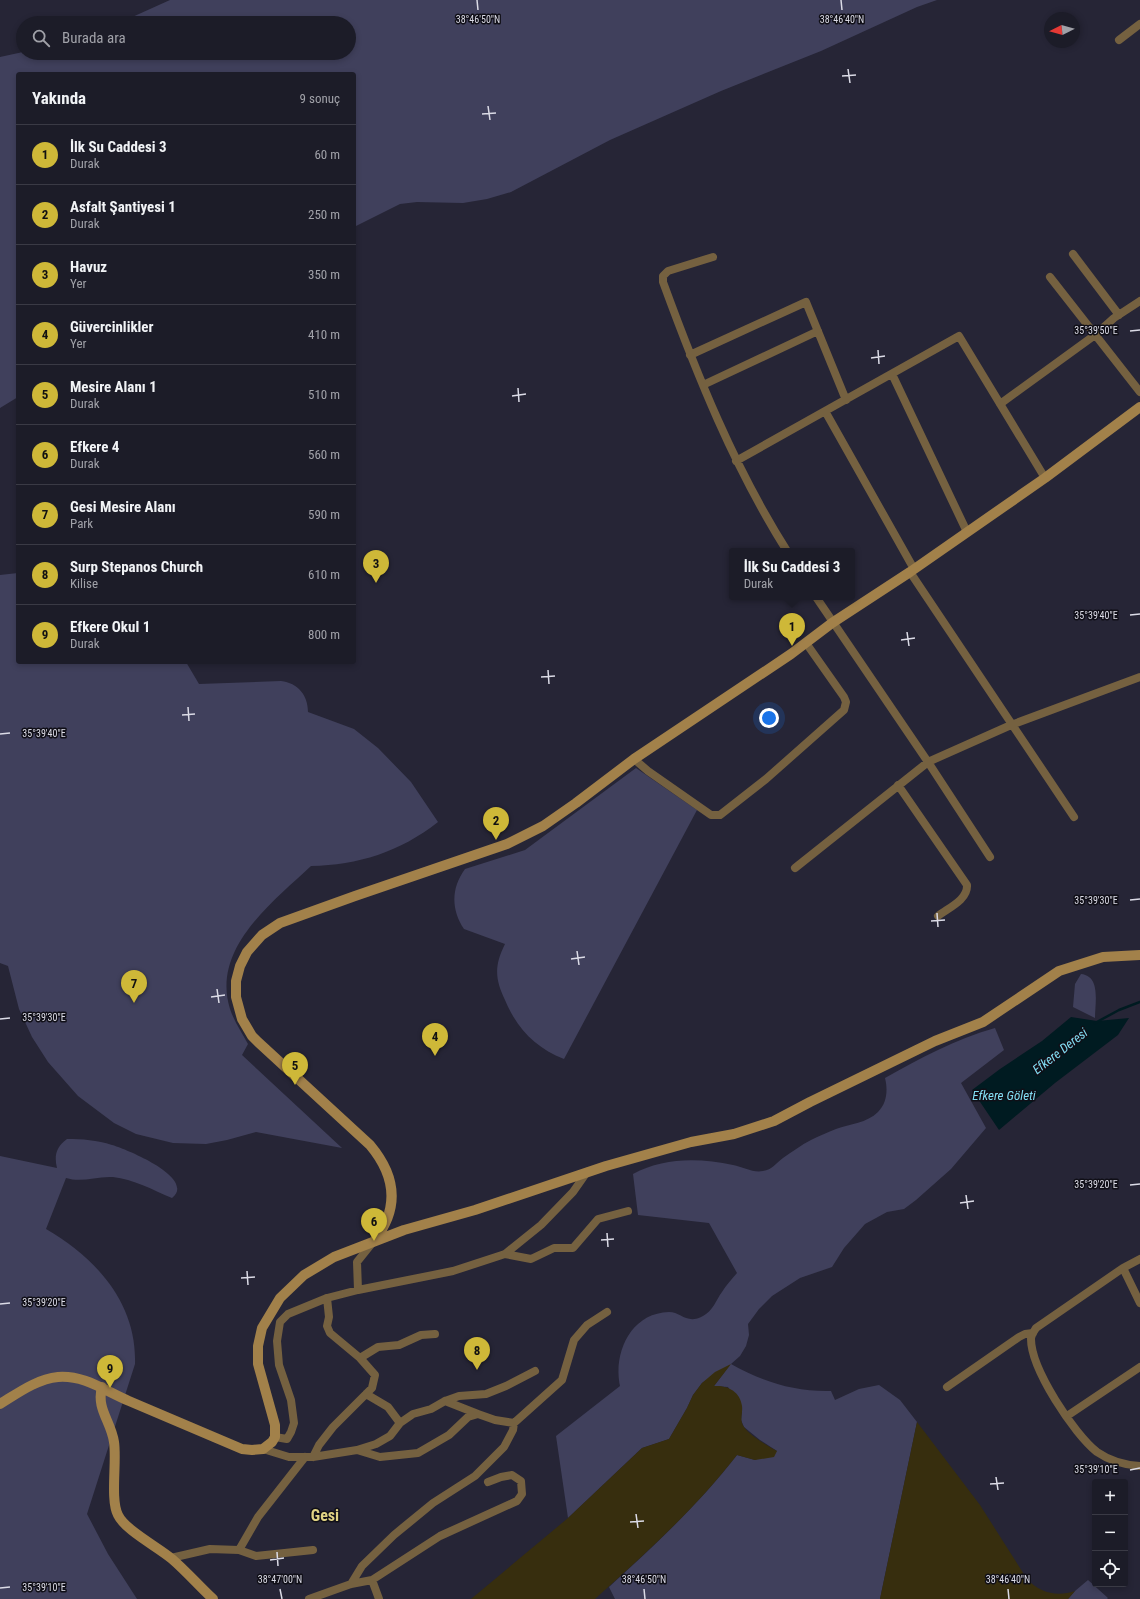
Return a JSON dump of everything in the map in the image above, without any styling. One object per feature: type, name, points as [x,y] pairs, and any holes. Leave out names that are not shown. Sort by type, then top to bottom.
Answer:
[{"type":"street","points":[[1119,40],[1140,24]]},
{"type":"street","points":[[1073,254],[1119,315]]},
{"type":"street","points":[[713,257],[668,271],[663,276],[663,282],[690,356],[736,461],[769,523],[785,548]]},
{"type":"street","points":[[1050,276],[1140,392]]},
{"type":"street","points":[[1000,404],[1140,301]]},
{"type":"street","points":[[690,356],[806,302],[846,400]]},
{"type":"street","points":[[703,385],[818,331]]},
{"type":"street","points":[[736,461],[960,336],[1045,478]]},
{"type":"street","points":[[892,374],[967,532]]},
{"type":"street","points":[[358,1290],[357,1262],[381,1232],[390,1213],[392,1193],[389,1175],[381,1159],[370,1145],[252,1036],[242,1019],[236,997],[236,981],[240,966],[247,952],[262,935],[280,923],[507,844],[542,826],[576,803],[634,759],[806,643],[832,623],[912,571],[1045,478],[1140,407]]},
{"type":"street","points":[[825,411],[912,571],[1011,725],[1074,817]]},
{"type":"street","points":[[818,600],[832,623],[928,762],[990,857]]},
{"type":"street","points":[[634,759],[648,771],[711,815],[720,815],[766,778],[844,710],[846,702],[844,697],[806,643]]},
{"type":"street","points":[[795,868],[928,762],[1011,725],[1140,677]]},
{"type":"street","points":[[898,785],[967,885],[965,897],[938,916]]},
{"type":"street","points":[[263,1449],[272,1442],[275,1437],[275,1425],[258,1364],[258,1346],[262,1328],[280,1298],[304,1275],[334,1257],[404,1230],[475,1210],[587,1172],[691,1142],[734,1134],[774,1121],[935,1041],[983,1022],[1059,971],[1104,957],[1140,955]]},
{"type":"street","points":[[275,1437],[287,1439],[294,1422],[291,1400],[279,1365],[277,1341],[280,1322],[288,1314],[327,1298],[358,1290],[453,1271],[505,1254],[541,1225],[573,1192],[587,1172]]},
{"type":"street","points":[[505,1254],[531,1259],[554,1248],[573,1248],[598,1219],[628,1211]]},
{"type":"street","points":[[1140,1260],[1122,1268],[1042,1324],[1033,1333],[1031,1339],[1038,1367],[1050,1392],[1086,1442],[1097,1452],[1112,1461],[1121,1464],[1140,1466]]},
{"type":"street","points":[[1122,1268],[1140,1303]]},
{"type":"street","points":[[239,1550],[258,1518],[320,1445],[333,1427],[372,1388],[375,1376],[360,1358],[330,1333],[327,1326],[329,1317],[327,1298]]},
{"type":"street","points":[[351,1584],[362,1566],[394,1535],[432,1503],[475,1476],[504,1447],[513,1430],[514,1423],[562,1380],[574,1340],[587,1325],[607,1312]]},
{"type":"street","points":[[947,1387],[1019,1337],[1025,1334],[1033,1333]]},
{"type":"street","points":[[360,1358],[378,1347],[398,1345],[421,1335],[435,1334]]},
{"type":"street","points":[[1067,1416],[1140,1367]]},
{"type":"street","points":[[0,1404],[41,1380],[48,1378],[68,1377],[85,1380],[102,1387],[122,1398],[242,1449],[263,1449],[289,1457],[309,1457],[357,1450],[376,1444],[390,1436],[400,1423],[413,1414],[431,1409],[445,1401],[459,1396],[486,1394],[506,1386],[535,1371]]},
{"type":"street","points":[[102,1387],[100,1402],[114,1440],[115,1503],[118,1515],[125,1524],[171,1558],[213,1599]]},
{"type":"street","points":[[366,1394],[388,1408],[400,1423]]},
{"type":"street","points":[[445,1401],[495,1420],[514,1423]]},
{"type":"street","points":[[357,1450],[380,1457],[418,1453],[449,1435],[468,1417],[478,1414]]},
{"type":"street","points":[[309,1599],[351,1584],[372,1580],[440,1536],[517,1501],[522,1494],[521,1481],[512,1474],[488,1482]]},
{"type":"street","points":[[171,1558],[210,1549],[239,1550],[256,1556],[313,1550]]},
{"type":"street","points":[[372,1580],[379,1599]]},
{"type":"shaded area","points":[[170,0],[937,0],[917,7],[821,51],[721,91],[610,140],[511,192],[487,199],[463,203],[417,202],[400,204],[356,226],[356,72],[16,72],[16,398],[0,408],[0,57],[16,54],[16,60],[356,60],[356,16],[135,16]]},
{"type":"shaded area","points":[[16,573],[16,664],[187,664],[199,684],[287,682],[297,687],[304,695],[308,706],[308,712],[354,729],[378,748],[411,782],[438,822],[409,841],[378,855],[345,863],[311,866],[264,911],[249,928],[237,946],[229,966],[226,987],[230,1009],[248,1044],[242,1055],[342,1148],[256,1132],[206,1144],[173,1143],[136,1134],[114,1123],[78,1096],[48,1062],[32,1037],[19,1009],[8,966],[0,963],[0,575]]},
{"type":"shaded area","points":[[636,768],[697,810],[564,1059],[536,1043],[515,1020],[499,985],[497,972],[501,952],[505,944],[464,929],[455,907],[455,891],[460,876],[465,869],[525,850]]},
{"type":"shaded area","points":[[1081,974],[1092,980],[1096,991],[1095,1018],[1073,1007],[1075,984]]},
{"type":"shaded area","points":[[995,1028],[1004,1050],[961,1083],[986,1128],[951,1169],[916,1200],[904,1209],[887,1212],[865,1224],[844,1248],[832,1267],[800,1278],[772,1296],[759,1309],[748,1324],[749,1335],[746,1346],[740,1356],[731,1364],[755,1376],[780,1385],[805,1390],[831,1391],[835,1400],[859,1389],[879,1385],[900,1400],[917,1422],[880,1599],[615,1599],[609,1587],[660,1540],[692,1507],[737,1455],[755,1460],[777,1451],[744,1427],[741,1420],[742,1411],[728,1387],[714,1386],[730,1365],[702,1383],[693,1395],[669,1439],[642,1448],[568,1518],[556,1436],[620,1386],[618,1374],[622,1349],[627,1337],[635,1327],[644,1319],[655,1314],[669,1312],[688,1319],[703,1316],[712,1308],[725,1287],[737,1273],[709,1223],[638,1215],[633,1174],[657,1164],[682,1160],[708,1161],[756,1171],[769,1169],[800,1146],[811,1140],[836,1129],[864,1121],[874,1116],[881,1108],[885,1100],[885,1078],[952,1043]]},
{"type":"shaded area","points":[[67,1139],[101,1142],[144,1158],[168,1173],[175,1182],[177,1190],[172,1198],[143,1185],[120,1178],[107,1177],[78,1180],[66,1178],[46,1229],[81,1254],[97,1268],[110,1284],[121,1302],[129,1321],[134,1342],[135,1364],[87,1514],[108,1554],[137,1599],[0,1599],[0,1156],[57,1168],[56,1156],[58,1149]]},
{"type":"shaded area","points":[[1088,1580],[1092,1584],[1092,1587],[1096,1587],[1108,1598],[1068,1599]]},
{"type":"sand","points":[[731,1364],[714,1386],[728,1388],[739,1396],[742,1406],[742,1422],[744,1427],[764,1444],[777,1451],[774,1457],[755,1460],[737,1455],[687,1513],[595,1599],[471,1599],[568,1518],[642,1448],[669,1439],[693,1395],[702,1383],[715,1372]]},
{"type":"sand","points":[[917,1422],[980,1505],[1027,1579],[1037,1588],[1055,1594],[1075,1591],[1068,1599],[880,1599]]},
{"type":"water","name":"Efkere Göleti","points":[[1071,1017],[1097,1021],[1129,1018],[1118,1035],[1055,1083],[999,1130],[972,1090],[1042,1041]]},
{"type":"waterway","name":"Efkere Deresi","points":[[1095,1023],[1119,1010],[1140,1002]]},
{"type":"place","name":"Havuz","points":[[376,583]]},
{"type":"place","name":"İlk Su Caddesi 3","points":[[792,646]]},
{"type":"place","name":"Asfalt Şantiyesi 1","points":[[496,840]]},
{"type":"place","name":"Gesi Mesire Alanı","points":[[134,1003]]},
{"type":"place","name":"Güvercinlikler","points":[[435,1056]]},
{"type":"place","name":"Mesire Alanı 1","points":[[295,1085]]},
{"type":"place","name":"Efkere 4","points":[[374,1241]]},
{"type":"place","name":"Surp Stepanos Church","points":[[477,1370]]},
{"type":"place","name":"Efkere Okul 1","points":[[110,1388]]},
{"type":"district","name":"Gesi","points":[[325,1515]]}]
